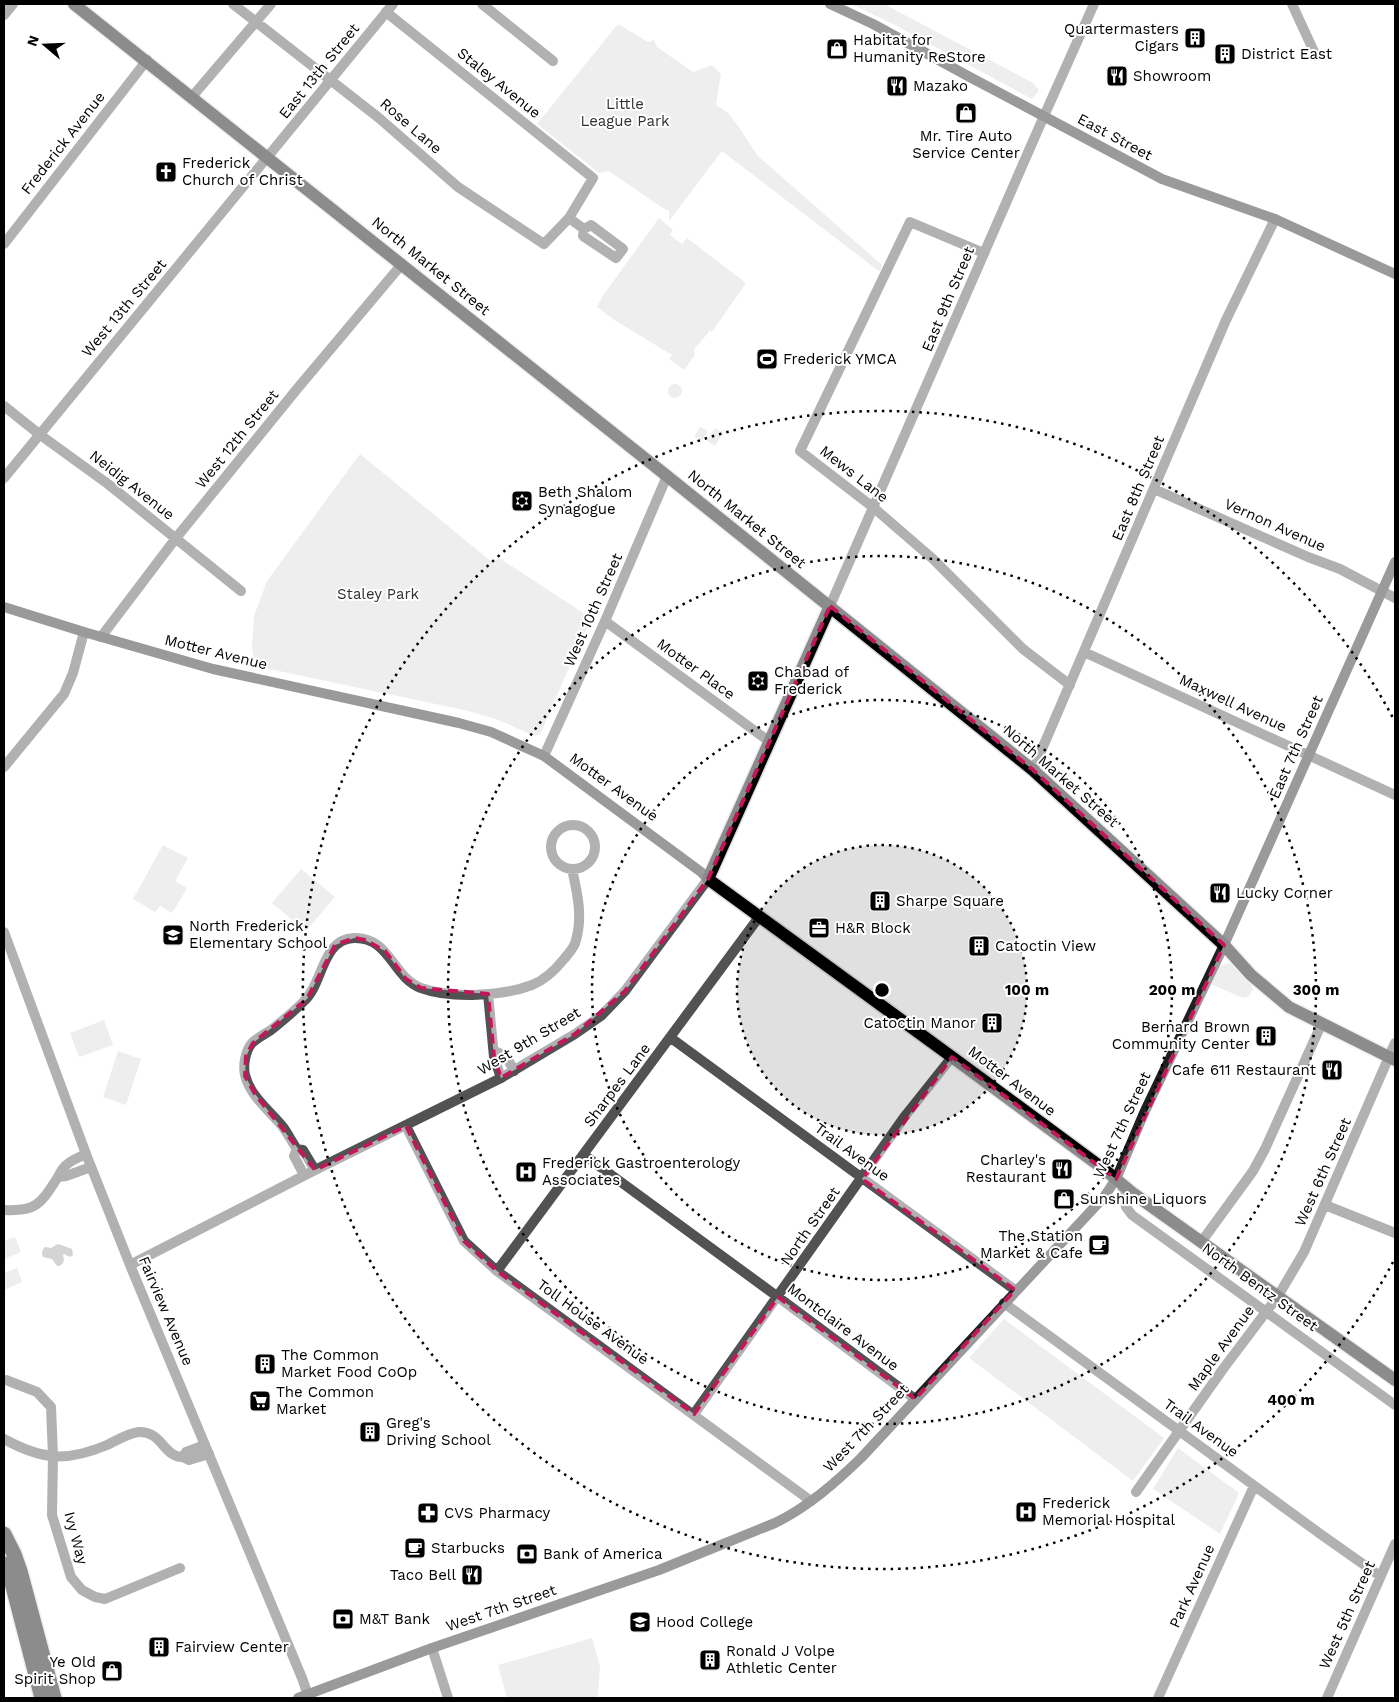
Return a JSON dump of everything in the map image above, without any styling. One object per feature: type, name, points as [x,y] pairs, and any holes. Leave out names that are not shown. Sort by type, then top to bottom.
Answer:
[{"type":"highway","points":[[4,1534],[20,1571],[54,1698]]},
{"type":"highway","points":[[4,1564],[10,1575],[42,1698]]},
{"type":"main road","name":"North Market Street","points":[[74,4],[147,60],[191,98],[268,157],[1033,770],[1224,945],[1251,975],[1289,1007],[1392,1058]]},
{"type":"main road","name":"East Street","points":[[830,4],[873,24],[1162,179],[1275,219],[1395,274]]},
{"type":"main road","name":"East 7th Street","points":[[1224,945],[1395,562]]},
{"type":"main road","name":"West 9th Street","points":[[708,880],[830,606]]},
{"type":"main road","name":"Motter Avenue","points":[[4,607],[154,653],[243,676],[483,730],[544,756],[702,872],[708,880],[952,1057],[1119,1182]]},
{"type":"main road","name":"West 7th Street","points":[[298,1698],[309,1696],[432,1648],[659,1570],[790,1516],[837,1481],[861,1458],[1015,1290],[1119,1182],[1144,1112],[1224,945]]},
{"type":"main road","name":"North Bentz Street","points":[[1119,1182],[1395,1380]]},
{"type":"street","points":[[4,15],[13,4]]},
{"type":"street","name":"Rose Lane","points":[[233,4],[379,118],[458,187],[544,244],[569,218]]},
{"type":"street","points":[[191,98],[271,4]]},
{"type":"street","name":"East 13th Street","points":[[268,157],[393,4]]},
{"type":"street","points":[[482,4],[553,61]]},
{"type":"street","name":"East 9th Street","points":[[830,606],[1094,4]]},
{"type":"street","points":[[1292,4],[1316,56]]},
{"type":"street","name":"Staley Avenue","points":[[386,12],[593,178],[569,218]]},
{"type":"street","name":"Frederick Avenue","points":[[4,244],[147,60]]},
{"type":"street","name":"West 13th Street","points":[[4,478],[268,157]]},
{"type":"street","points":[[569,218],[584,229]]},
{"type":"street","name":"East 8th Street","points":[[1033,770],[1226,320],[1275,219]]},
{"type":"street","name":"Mews Lane","points":[[984,253],[910,222],[800,450],[874,508],[933,559],[1024,649],[1070,685]]},
{"type":"street","name":"West 12th Street","points":[[101,637],[176,538],[402,264]]},
{"type":"street","name":"Neidig Avenue","points":[[4,406],[108,484],[241,592]]},
{"type":"street","name":"West 10th Street","points":[[544,756],[605,621],[667,476]]},
{"type":"street","name":"Vernon Avenue","points":[[1154,489],[1308,557],[1340,569],[1395,598]]},
{"type":"street","name":"Motter Place","points":[[605,621],[770,742]]},
{"type":"street","points":[[4,767],[64,694],[73,673],[84,632]]},
{"type":"street","name":"Maxwell Avenue","points":[[1084,652],[1395,795]]},
{"type":"street","points":[[574,825],[588,831],[594,844],[591,859],[586,864],[572,869],[565,868],[554,860],[550,846],[555,833],[567,826],[574,825]]},
{"type":"street","points":[[315,1170],[303,1150],[297,1149],[282,1127],[254,1094],[245,1076],[246,1056],[252,1043],[307,999],[329,953],[335,945],[347,940],[365,940],[384,951],[406,979],[421,988],[440,993],[488,994],[510,991],[534,984],[551,973],[571,952],[576,941],[579,901],[572,869]]},
{"type":"street","name":"West 9th Street","points":[[130,1265],[304,1175],[501,1078],[575,1034],[601,1016],[625,991],[708,880]]},
{"type":"street","name":"Sharpes Lane","points":[[498,1271],[759,917]]},
{"type":"street","name":"Fairview Avenue","points":[[4,932],[86,1154],[130,1265],[309,1696]]},
{"type":"street","points":[[488,994],[494,1057],[501,1078]]},
{"type":"street","points":[[1202,1241],[1253,1171],[1265,1150],[1322,1023]]},
{"type":"street","name":"Trail Avenue","points":[[671,1038],[1015,1290]]},
{"type":"street","name":"West 6th Street","points":[[1278,1296],[1304,1252],[1392,1058],[1395,1043]]},
{"type":"street","points":[[494,1051],[501,1053],[508,1059],[514,1071]]},
{"type":"street","name":"North Street","points":[[694,1414],[905,1116],[952,1057]]},
{"type":"street","name":"Toll House Avenue","points":[[406,1126],[464,1241],[498,1271],[811,1501]]},
{"type":"street","points":[[297,1149],[294,1156],[304,1175]]},
{"type":"street","points":[[4,1210],[22,1211],[32,1208],[45,1195],[68,1162],[86,1154]]},
{"type":"street","name":"Montclaire Avenue","points":[[584,1155],[915,1399]]},
{"type":"street","points":[[58,1177],[91,1167]]},
{"type":"street","name":"North Bentz Street","points":[[1119,1182],[1129,1212],[1395,1405]]},
{"type":"street","points":[[1325,1205],[1395,1234]]},
{"type":"street","name":"Maple Avenue","points":[[1136,1492],[1278,1296]]},
{"type":"street","name":"Trail Avenue","points":[[1004,1303],[1380,1576]]},
{"type":"street","name":"Ivy Way","points":[[6,1380],[38,1392],[51,1407],[53,1456],[52,1514],[71,1577],[82,1590],[95,1597],[105,1599],[180,1568]]},
{"type":"street","points":[[4,1439],[25,1450],[40,1455],[53,1456],[77,1456],[88,1453],[139,1432],[150,1433],[174,1455],[189,1460],[207,1450]]},
{"type":"street","name":"Park Avenue","points":[[1158,1698],[1254,1486]]},
{"type":"street","name":"West 5th Street","points":[[1327,1698],[1395,1544]]},
{"type":"street","points":[[432,1648],[448,1698]]},
{"type":"highlighted area","points":[[830,606],[1033,770],[1224,945],[1116,1179],[952,1057],[862,1179],[1015,1290],[915,1399],[778,1297],[694,1414],[497,1271],[464,1241],[406,1126],[315,1170],[255,1094],[245,1076],[246,1056],[253,1043],[307,999],[335,945],[354,938],[365,940],[385,951],[406,979],[421,988],[488,994],[494,1057],[501,1078],[575,1034],[625,991],[708,879]]},
{"type":"green space","points":[[851,4],[884,4],[1033,83],[1039,90],[1032,99],[895,25]]},
{"type":"green space","name":"Little League Park","points":[[618,24],[648,42],[654,40],[657,47],[693,72],[712,65],[721,74],[716,105],[728,113],[757,155],[882,265],[880,272],[722,151],[669,221],[669,211],[609,171],[599,173],[537,124]]},
{"type":"green space","points":[[659,218],[673,230],[670,235],[682,244],[687,238],[746,283],[712,332],[708,330],[709,332],[694,349],[695,355],[684,370],[669,359],[672,355],[616,321],[597,307],[602,297]]},
{"type":"green space","points":[[675,384],[680,386],[682,391],[680,396],[675,398],[670,396],[668,391],[670,386]]},
{"type":"green space","points":[[700,427],[708,431],[702,441],[694,437]]},
{"type":"green space","points":[[715,428],[723,433],[715,446],[707,441]]},
{"type":"green space","name":"Staley Park","points":[[360,454],[493,563],[499,558],[591,618],[540,734],[535,736],[496,719],[464,710],[255,666],[252,646],[254,616],[267,581]]},
{"type":"green space","points":[[163,845],[188,858],[175,881],[187,888],[172,913],[160,906],[155,912],[133,899]]},
{"type":"green space","points":[[301,869],[335,897],[306,931],[272,903]]},
{"type":"green space","points":[[1229,963],[1240,970],[1250,982],[1253,990],[1248,997],[1243,998],[1211,984],[1219,966]]},
{"type":"green space","points":[[104,1020],[113,1045],[79,1057],[70,1033]]},
{"type":"green space","points":[[118,1051],[141,1059],[126,1105],[103,1097]]},
{"type":"green space","points":[[15,1237],[21,1252],[4,1259],[4,1241]]},
{"type":"green space","points":[[17,1268],[22,1282],[4,1290],[4,1273]]},
{"type":"green space","points":[[1004,1319],[1164,1438],[1133,1481],[969,1358]]},
{"type":"green space","points":[[1178,1448],[1239,1493],[1220,1534],[1153,1489]]},
{"type":"green space","points":[[592,1638],[600,1666],[598,1698],[507,1698],[498,1665]]},
{"type":"shaded area","points":[[58,1244],[72,1249],[73,1255],[70,1257],[64,1254],[63,1263],[57,1266],[52,1259],[43,1257],[42,1253],[45,1247],[51,1248]]},
{"type":"place","name":"Quartermasters Cigars","points":[[1195,38]]},
{"type":"place","name":"Habitat for Humanity ReStore","points":[[837,49]]},
{"type":"place","name":"District East","points":[[1225,54]]},
{"type":"place","name":"Showroom","points":[[1117,76]]},
{"type":"place","name":"Mazako","points":[[897,86]]},
{"type":"place","name":"Mr. Tire Auto Service Center","points":[[966,113]]},
{"type":"place","name":"Frederick Church of Christ","points":[[166,172]]},
{"type":"place","name":"Frederick YMCA","points":[[767,359]]},
{"type":"place","name":"Beth Shalom Synagogue","points":[[522,501]]},
{"type":"place","name":"Chabad of Frederick","points":[[758,681]]},
{"type":"place","name":"Lucky Corner","points":[[1220,893]]},
{"type":"place","name":"Sharpe Square","points":[[880,901]]},
{"type":"place","name":"H&R Block","points":[[819,928]]},
{"type":"place","name":"North Frederick Elementary School","points":[[173,935]]},
{"type":"place","name":"Catoctin View","points":[[979,946]]},
{"type":"place","name":"Catoctin Manor","points":[[992,1023]]},
{"type":"place","name":"Bernard Brown Community Center","points":[[1266,1036]]},
{"type":"place","name":"Cafe 611 Restaurant","points":[[1332,1070]]},
{"type":"place","name":"Charley's Restaurant","points":[[1062,1169]]},
{"type":"place","name":"Frederick Gastroenterology Associates","points":[[526,1172]]},
{"type":"place","name":"Sunshine Liquors","points":[[1064,1199]]},
{"type":"place","name":"The Station Market & Cafe","points":[[1099,1245]]},
{"type":"place","name":"The Common Market Food CoOp","points":[[265,1364]]},
{"type":"place","name":"The Common Market","points":[[260,1401]]},
{"type":"place","name":"Greg's Driving School","points":[[370,1432]]},
{"type":"place","name":"Frederick Memorial Hospital","points":[[1026,1512]]},
{"type":"place","name":"CVS Pharmacy","points":[[428,1513]]},
{"type":"place","name":"Starbucks","points":[[415,1548]]},
{"type":"place","name":"Bank of America","points":[[527,1554]]},
{"type":"place","name":"Taco Bell","points":[[472,1575]]},
{"type":"place","name":"M&T Bank","points":[[343,1619]]},
{"type":"place","name":"Hood College","points":[[640,1622]]},
{"type":"place","name":"Fairview Center","points":[[159,1647]]},
{"type":"place","name":"Ronald J Volpe Athletic Center","points":[[710,1660]]},
{"type":"place","name":"Ye Old Spirit Shop","points":[[112,1671]]}]
